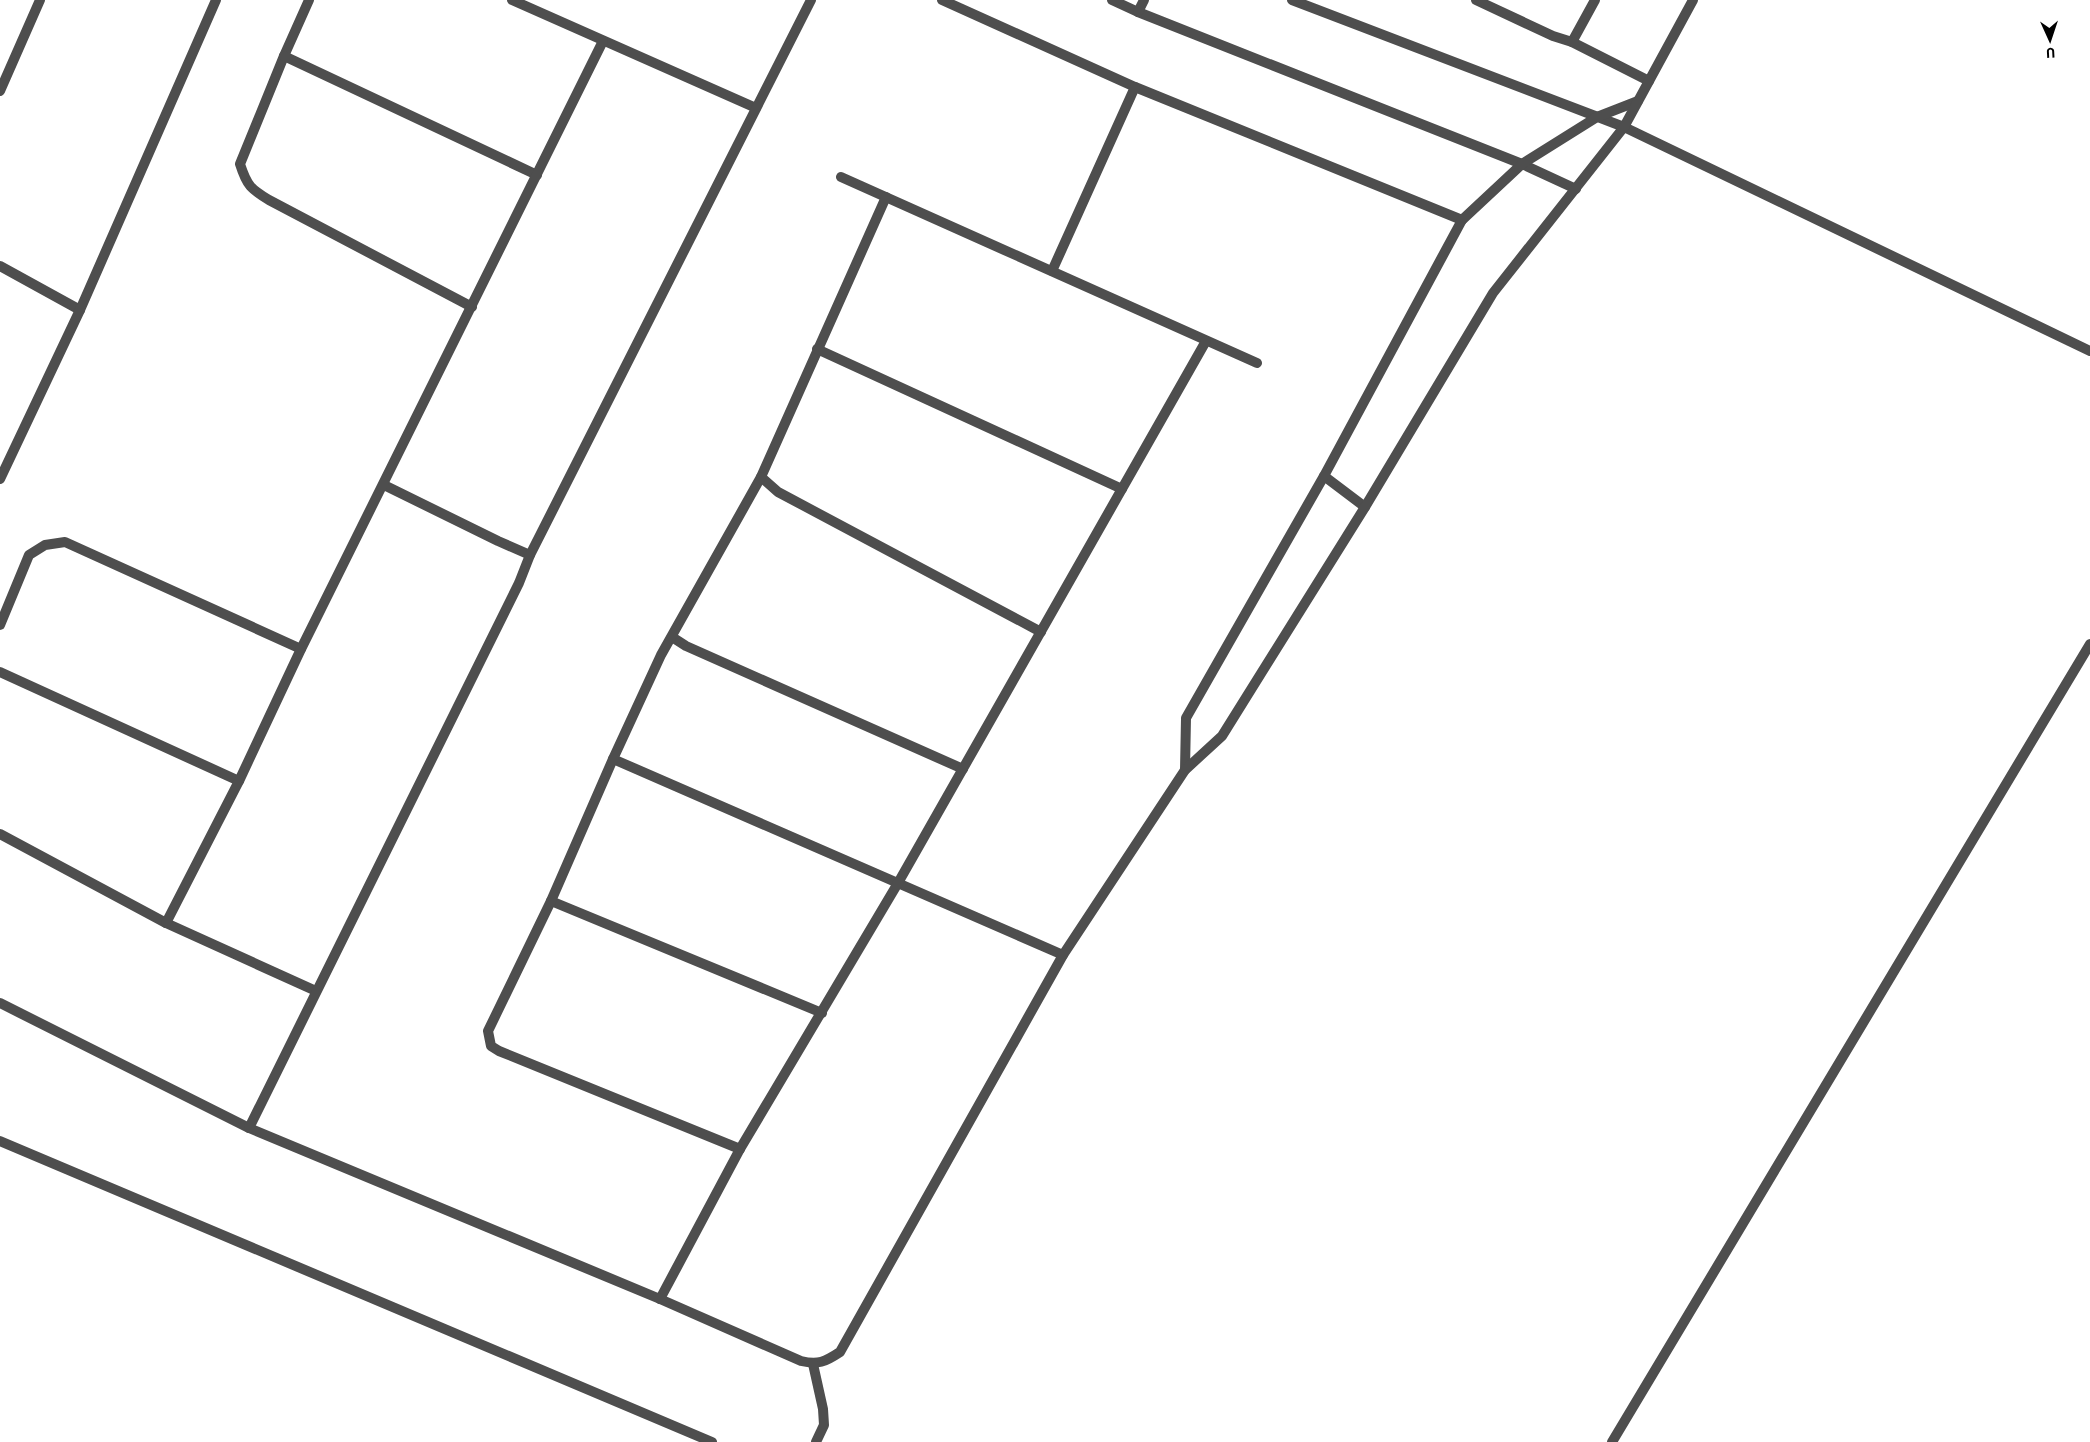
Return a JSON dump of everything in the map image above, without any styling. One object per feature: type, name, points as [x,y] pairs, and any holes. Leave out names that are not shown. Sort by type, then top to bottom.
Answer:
[{"type":"street","points":[[0,91],[40,0]]},
{"type":"street","points":[[0,479],[80,310],[216,0]]},
{"type":"street","points":[[309,0],[240,164],[245,180],[252,190],[472,307]]},
{"type":"street","points":[[512,0],[756,108]]},
{"type":"street","points":[[249,1128],[519,584],[530,555],[811,0]]},
{"type":"street","points":[[942,0],[1135,87],[1462,220]]},
{"type":"street","points":[[1112,0],[1522,164],[1576,189]]},
{"type":"street","points":[[1138,12],[1144,0]]},
{"type":"street","points":[[1292,0],[1624,127],[2090,351]]},
{"type":"street","points":[[1476,0],[1553,36],[1572,42],[1649,82]]},
{"type":"street","points":[[1572,42],[1595,0]]},
{"type":"street","points":[[0,1003],[249,1128],[801,1361],[813,1364],[827,1360],[840,1352],[1063,955],[1185,770],[1222,736],[1365,507],[1493,293],[1624,127],[1693,0]]},
{"type":"street","points":[[166,923],[239,781],[302,649],[603,41]]},
{"type":"street","points":[[284,56],[537,175]]},
{"type":"street","points":[[1052,271],[1135,87]]},
{"type":"street","points":[[1185,770],[1186,718],[1324,476],[1462,220],[1522,164],[1597,117],[1638,101]]},
{"type":"street","points":[[841,177],[1256,363]]},
{"type":"street","points":[[740,1149],[498,1051],[491,1046],[488,1031],[551,901],[661,655],[760,477],[886,197]]},
{"type":"street","points":[[0,266],[80,310]]},
{"type":"street","points":[[660,1300],[740,1149],[898,883],[1206,341]]},
{"type":"street","points":[[817,349],[1122,489]]},
{"type":"street","points":[[1324,476],[1365,507]]},
{"type":"street","points":[[760,477],[778,492],[1041,632]]},
{"type":"street","points":[[384,485],[530,555]]},
{"type":"street","points":[[0,625],[29,555],[45,545],[65,542],[302,649]]},
{"type":"street","points":[[672,637],[686,646],[963,769]]},
{"type":"street","points":[[1612,1442],[2090,644]]},
{"type":"street","points":[[0,672],[239,781]]},
{"type":"street","points":[[613,759],[1063,955]]},
{"type":"street","points":[[0,834],[166,923],[316,991]]},
{"type":"street","points":[[551,901],[822,1013]]},
{"type":"street","points":[[0,1142],[712,1442]]},
{"type":"street","points":[[813,1364],[823,1409],[824,1425],[816,1442]]}]
